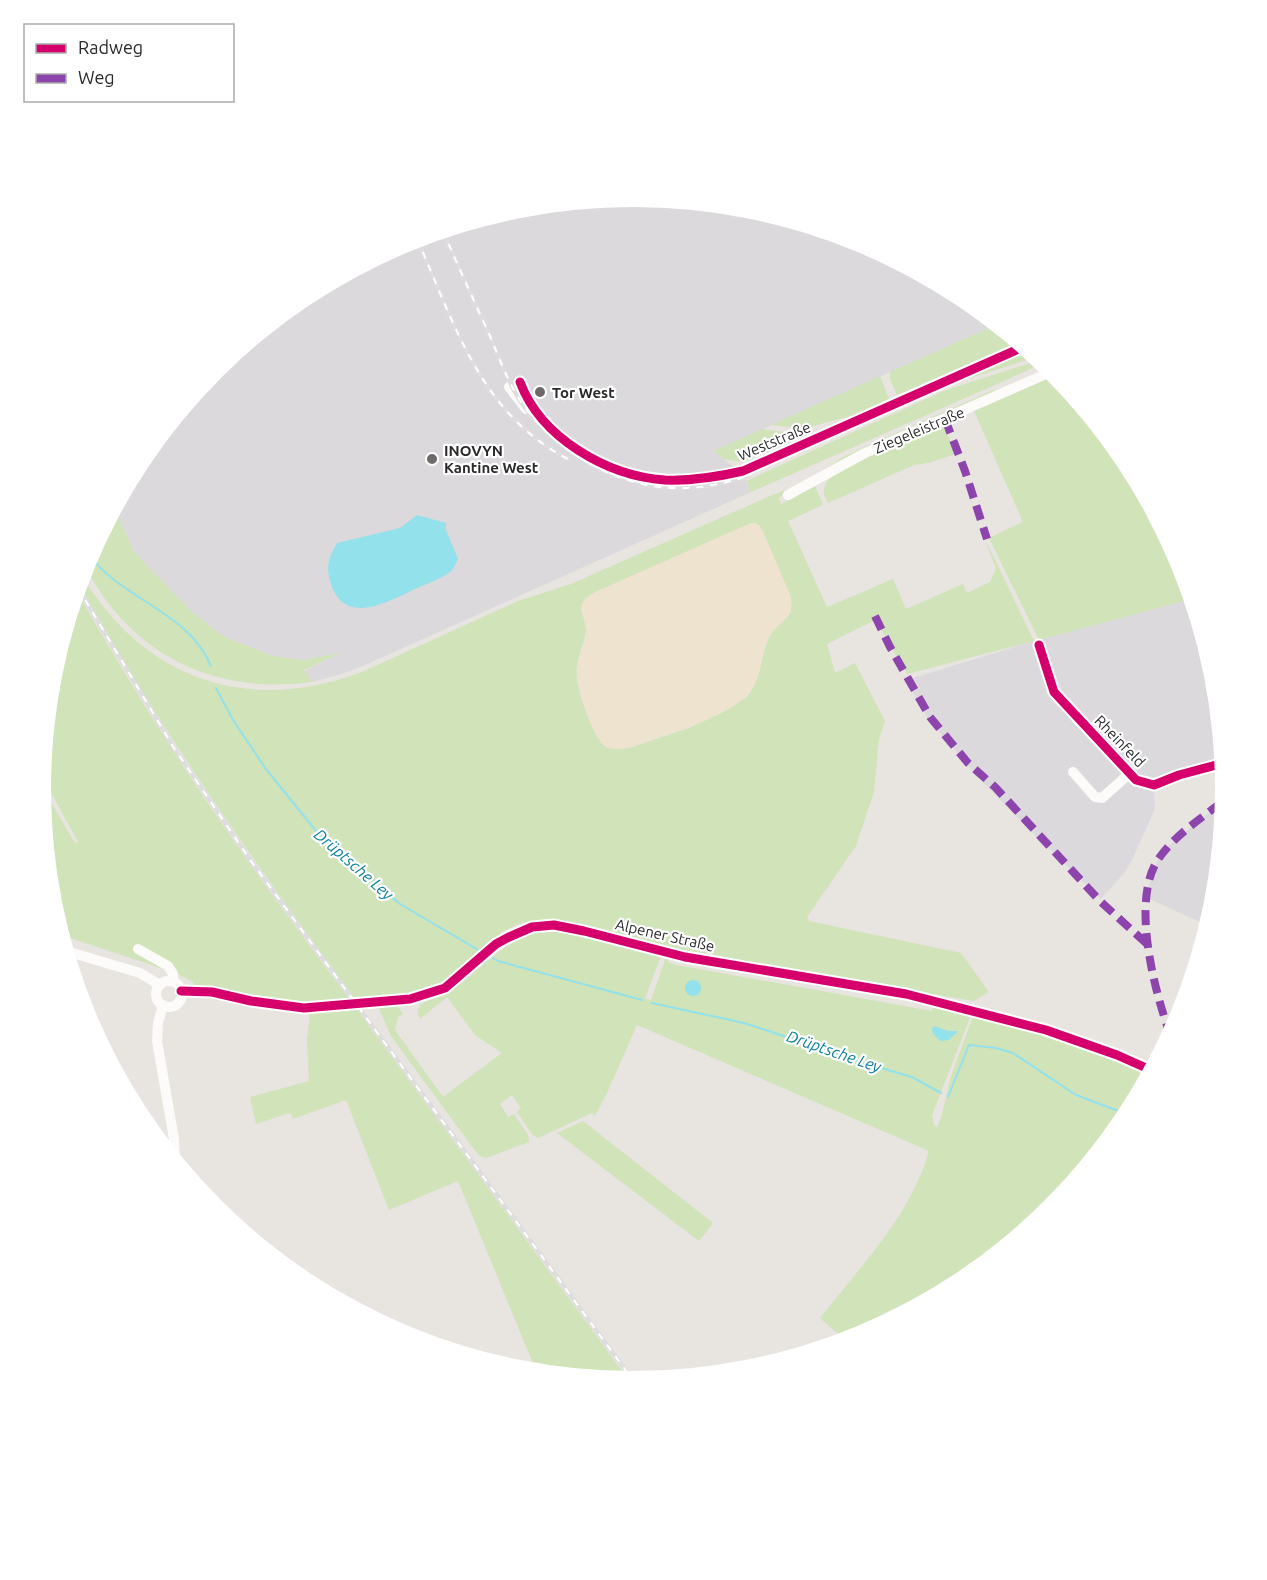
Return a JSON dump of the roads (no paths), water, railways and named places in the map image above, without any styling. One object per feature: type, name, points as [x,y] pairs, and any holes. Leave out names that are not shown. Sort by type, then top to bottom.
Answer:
[{"type":"street","name":"Weststraße","points":[[514,385],[557,435],[603,463],[630,474],[663,480],[711,478],[743,471],[1015,350]]},
{"type":"street","name":"Ziegeleistraße","points":[[788,495],[865,453],[1042,376]]},
{"type":"street","name":"Rheinfeld","points":[[1039,645],[1054,692],[1136,780],[1154,785],[1179,775],[1215,765]]},
{"type":"street","name":"Rheinfeld","points":[[1073,772],[1095,796],[1102,798],[1129,774]]},
{"type":"street","name":"Alpener Straße","points":[[181,992],[212,992],[251,1001],[304,1008],[410,999],[445,988],[496,944],[509,937],[532,927],[554,926],[584,931],[685,957],[929,999],[1046,1030],[1145,1068]]},
{"type":"street","points":[[138,949],[168,966],[173,974],[172,982]]},
{"type":"street","points":[[75,954],[140,974],[160,985]]},
{"type":"street","points":[[172,982],[181,992],[178,1003],[172,1006],[163,1005],[156,996],[160,985],[172,982]]},
{"type":"street","points":[[163,1005],[158,1023],[157,1041],[174,1149]]},
{"type":"water","points":[[417,515],[446,523],[446,530],[458,559],[451,571],[439,579],[392,600],[369,607],[358,608],[347,605],[339,599],[332,587],[328,569],[337,543],[400,528]]},
{"type":"water","points":[[693,980],[701,988],[693,996],[685,988]]},
{"type":"water","points":[[935,1026],[948,1031],[958,1031],[949,1040],[940,1041],[933,1034],[932,1028]]},
{"type":"waterway","name":"Drüptsche Ley","points":[[97,563],[120,584],[172,619],[187,632],[201,648],[211,666]]},
{"type":"waterway","name":"Drüptsche Ley","points":[[216,688],[233,720],[266,769],[316,831],[400,904],[480,951]]},
{"type":"waterway","name":"Drüptsche Ley","points":[[493,958],[642,1000]]},
{"type":"waterway","name":"Drüptsche Ley","points":[[652,1003],[744,1023],[790,1038],[806,1039],[837,1055],[912,1077],[941,1093]]},
{"type":"waterway","name":"Drüptsche Ley","points":[[948,1097],[969,1045],[996,1048],[1013,1053],[1076,1095],[1120,1111]]},
{"type":"railway","points":[[446,238],[516,394],[535,419],[568,450],[607,472],[649,485],[671,488],[701,487],[748,476]]},
{"type":"railway","points":[[421,248],[458,334],[492,393],[513,418],[539,441],[570,460]]},
{"type":"railway","points":[[84,598],[174,748],[251,861],[627,1372]]},
{"type":"place","name":"Tor West","points":[[540,392]]},
{"type":"place","name":"INOVYN Kantine West","points":[[432,459]]}]
